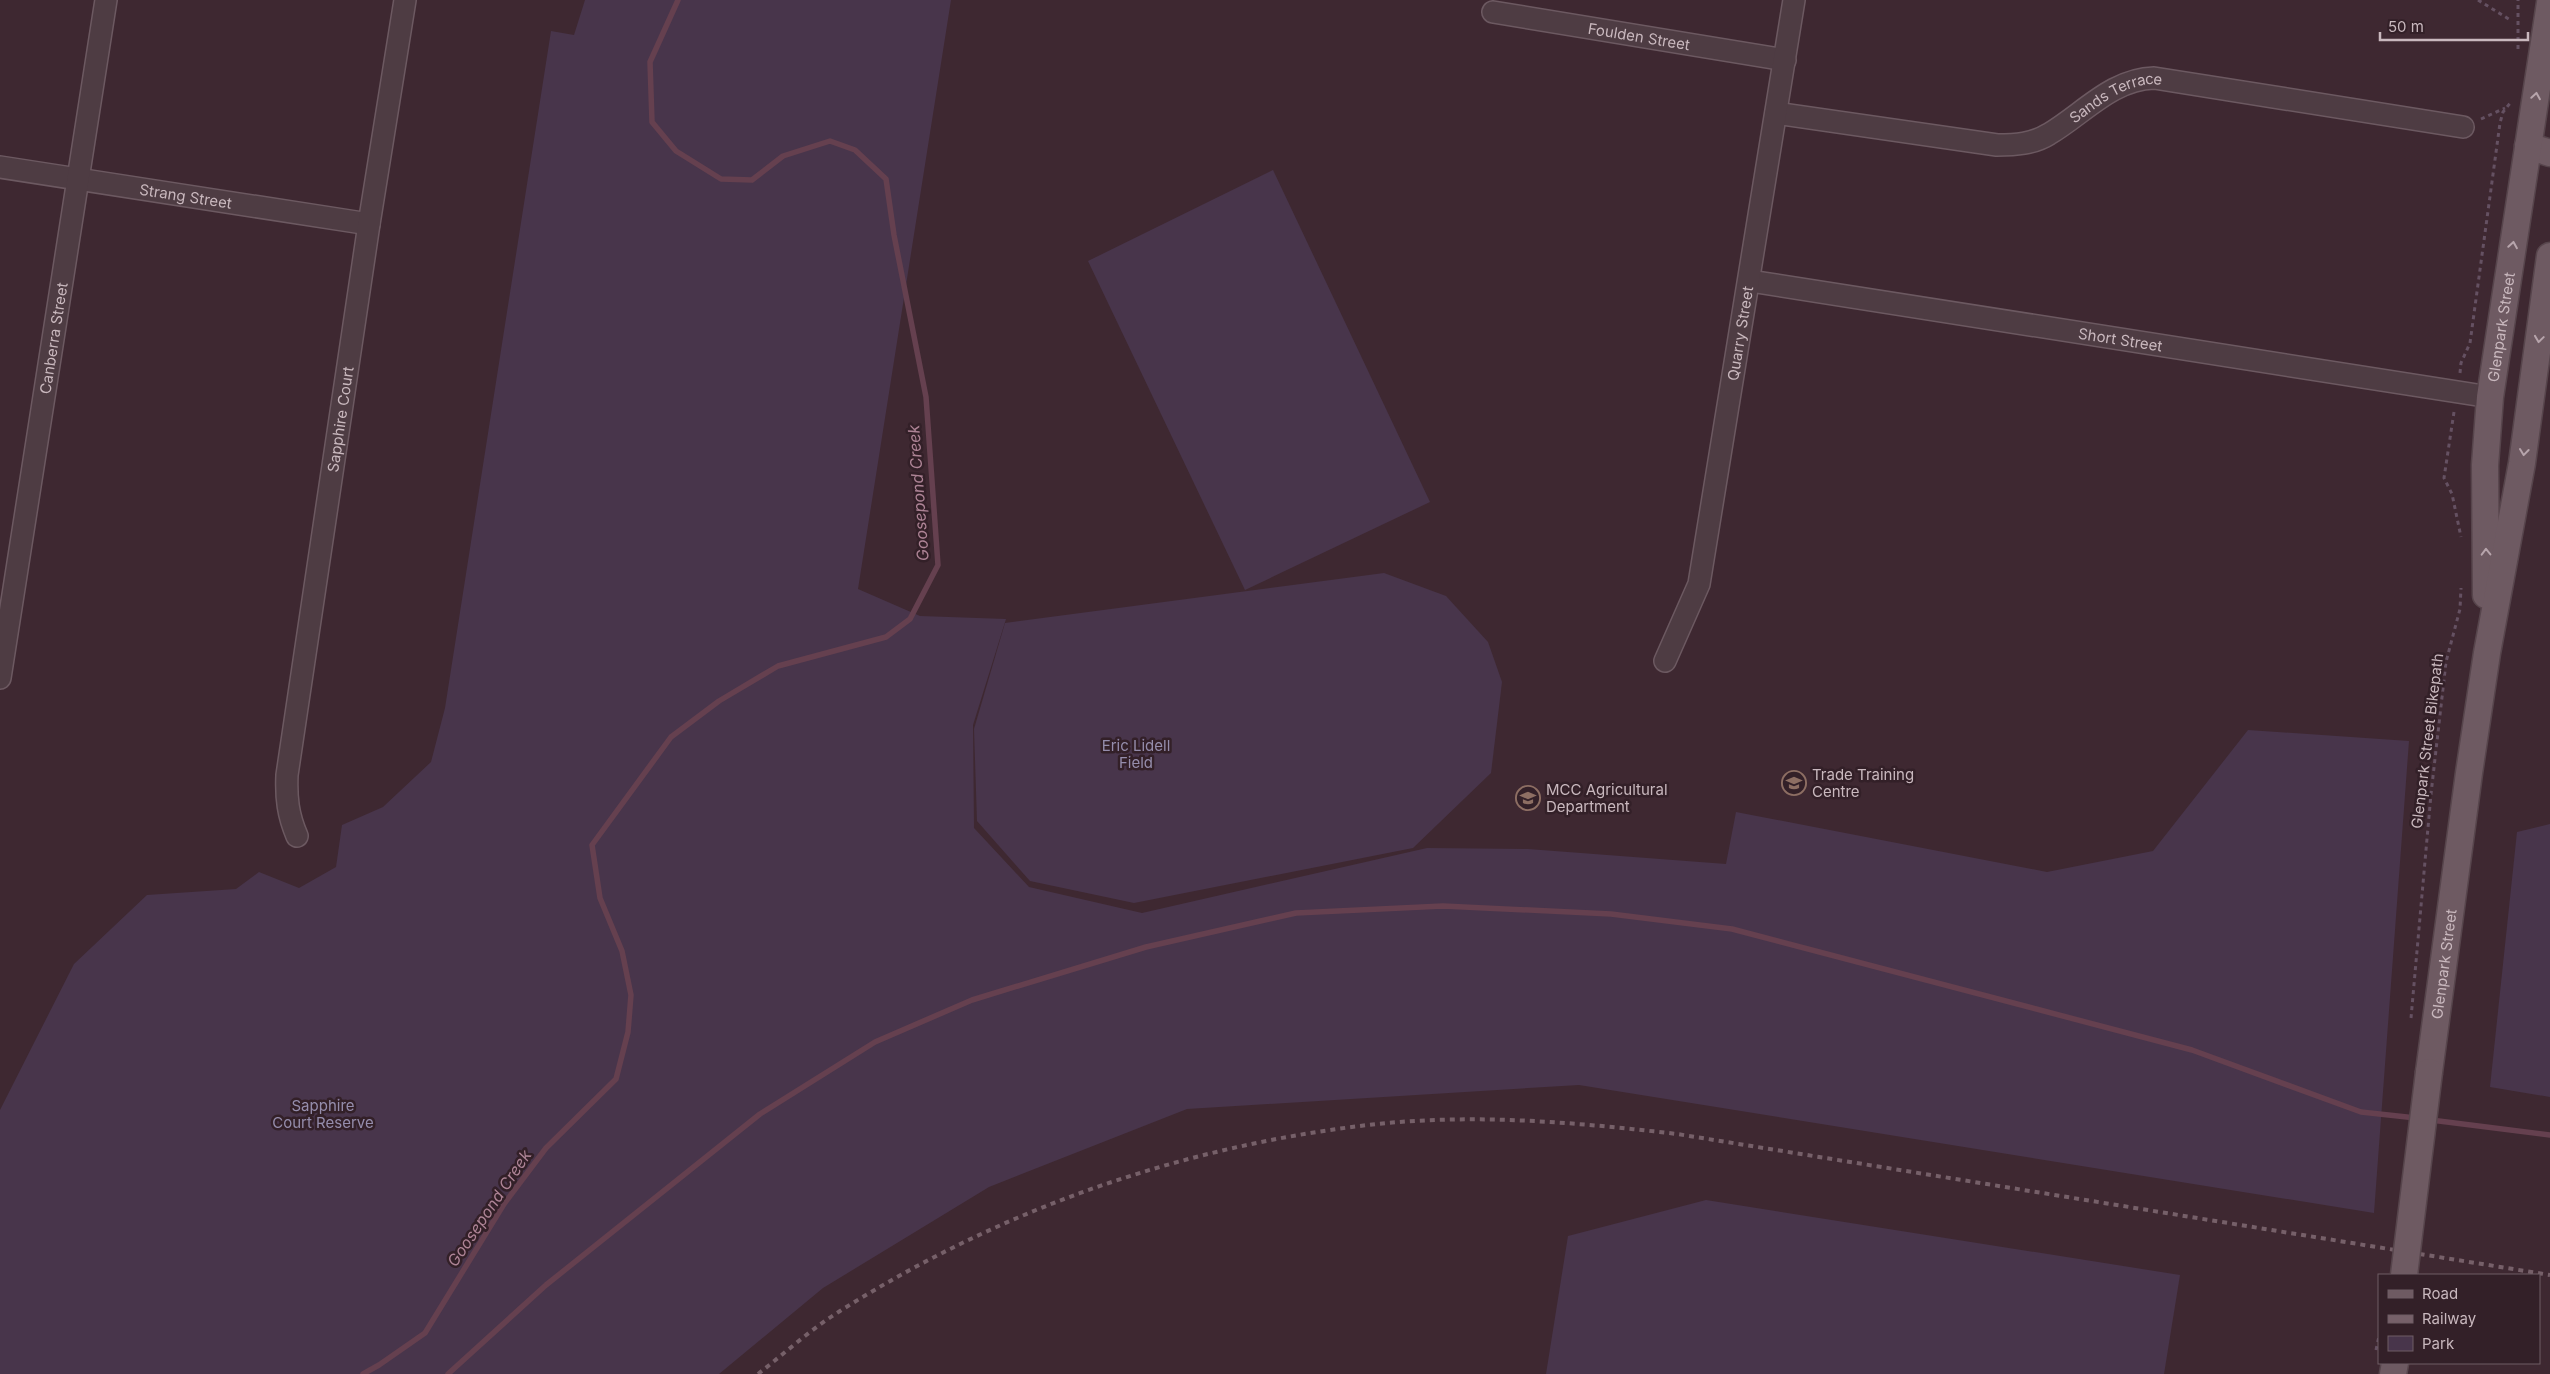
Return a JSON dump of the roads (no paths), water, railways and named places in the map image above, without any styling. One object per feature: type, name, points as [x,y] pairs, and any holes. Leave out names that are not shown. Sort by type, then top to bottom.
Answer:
[{"type":"main road","name":"Glenpark Street","points":[[2487,653],[2484,480],[2490,397],[2539,147],[2550,3]]},
{"type":"main road","name":"Glenpark Street","points":[[2404,1274],[2428,1072],[2487,653],[2522,463],[2550,256]]},
{"type":"main road","points":[[2490,397],[2530,404]]},
{"type":"street","name":"Canberra Street","points":[[0,678],[106,0]]},
{"type":"street","name":"Sapphire Court","points":[[297,836],[288,816],[286,796],[287,775],[369,224],[405,0]]},
{"type":"street","name":"Quarry Street","points":[[1665,662],[1699,584],[1750,281],[1794,0]]},
{"type":"street","name":"Foulden Street","points":[[1493,12],[1785,60]]},
{"type":"street","name":"Sands Terrace","points":[[1776,113],[1997,145],[2014,145],[2048,135],[2124,84],[2139,79],[2154,78],[2462,127]]},
{"type":"street","name":"Strang Street","points":[[0,167],[369,224]]},
{"type":"street","name":"Short Street","points":[[1750,281],[2490,397]]},
{"type":"waterway","name":"Goosepond Creek","points":[[363,1374],[425,1333],[504,1204],[546,1148],[616,1079],[628,1032],[631,995],[622,951],[600,898],[592,845],[671,737],[719,701],[778,666],[886,637],[910,619],[938,565],[926,397],[894,235],[886,179],[855,150],[830,141],[783,156],[752,180],[721,179],[676,151],[652,122],[650,62],[678,0]]},
{"type":"waterway","points":[[448,1374],[546,1285],[760,1114],[875,1042],[972,1000],[1146,947],[1296,913],[1443,906],[1611,914],[1732,929],[2192,1050],[2361,1112],[2416,1118]]},
{"type":"waterway","points":[[2431,1120],[2550,1135]]},
{"type":"railway","points":[[758,1374],[829,1318],[901,1275],[963,1242],[1093,1188],[1160,1167],[1228,1149],[1298,1135],[1406,1121],[1522,1120],[1677,1134],[2550,1275]]},
{"type":"place","name":"Trade Training Centre","points":[[1794,783]]},
{"type":"place","name":"MCC Agricultural Department","points":[[1528,798]]},
{"type":"park label","name":"Eric Lidell Field","points":[[1136,754]]},
{"type":"park label","name":"Sapphire Court Reserve","points":[[323,1114]]}]
